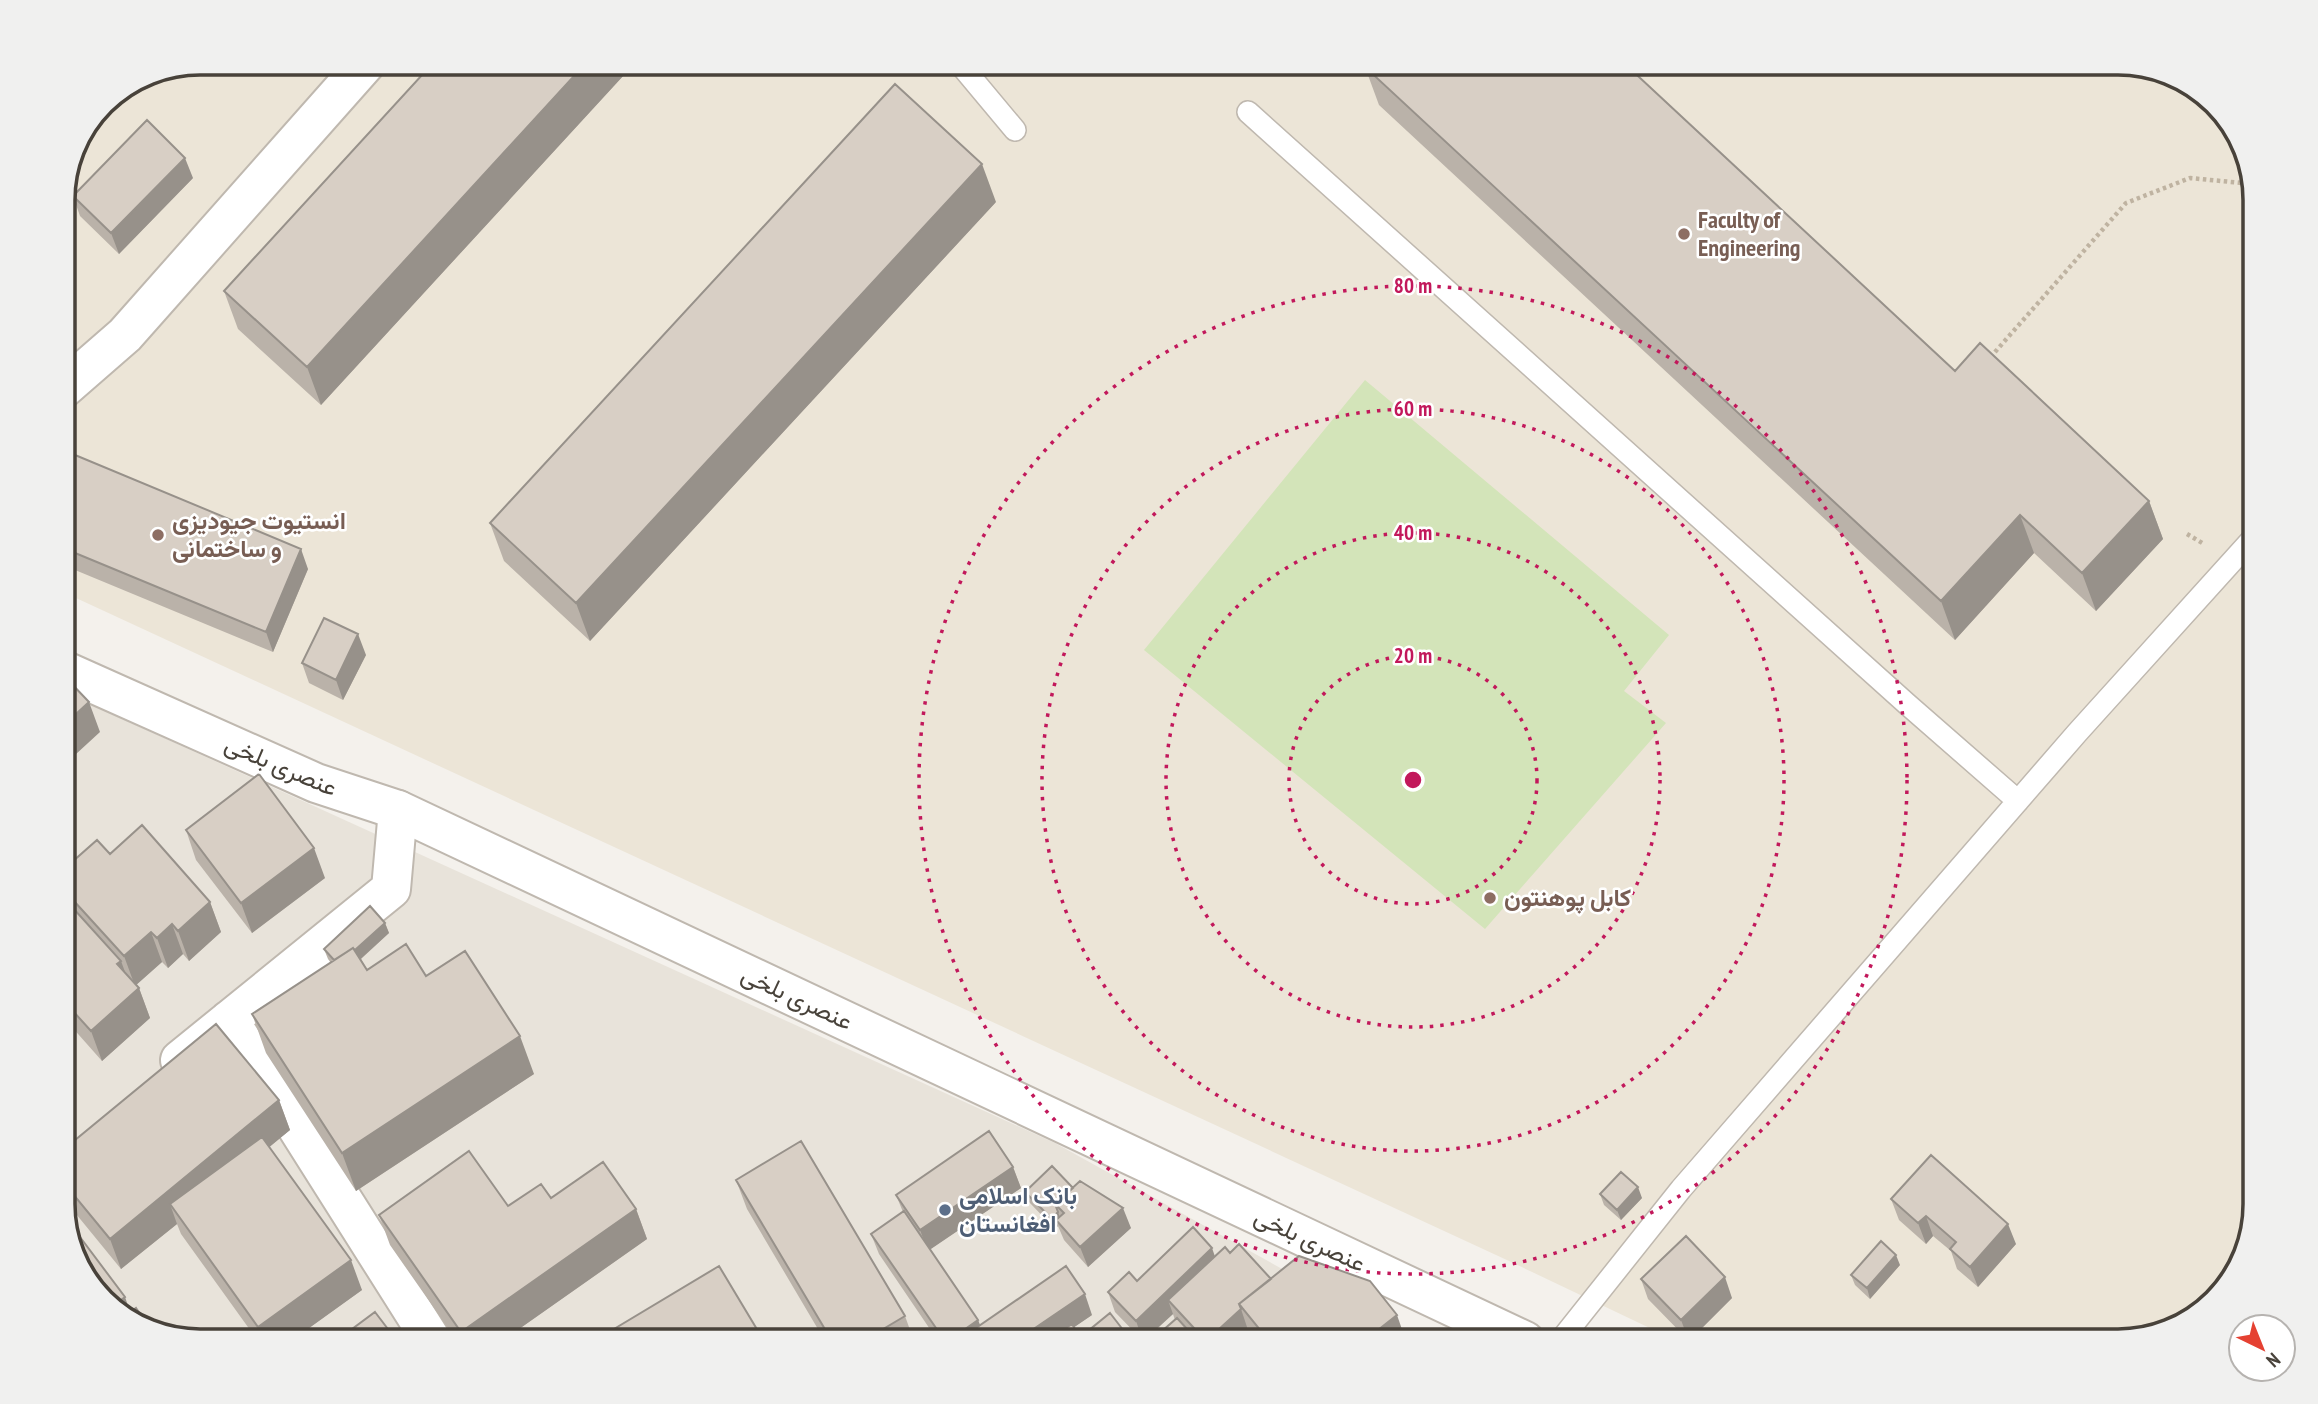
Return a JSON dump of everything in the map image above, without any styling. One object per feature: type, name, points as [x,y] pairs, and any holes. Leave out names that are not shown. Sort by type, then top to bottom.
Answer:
[{"type":"street","points":[[76,378],[125,335],[355,75]]},
{"type":"street","name":"عنصری بلخی","points":[[76,676],[316,783],[398,810],[1485,1329]]},
{"type":"street","points":[[157,1079],[391,889],[398,810]]},
{"type":"street","points":[[229,1020],[424,1329]]},
{"type":"lane","points":[[969,75],[1015,130]]},
{"type":"lane","points":[[1248,112],[2018,801]]},
{"type":"lane","points":[[1570,1329],[1681,1189],[2018,801],[2242,550]]},
{"type":"path","points":[[1995,352],[2126,203],[2190,178],[2241,183]]},
{"type":"shaded area","name":"کابل پوهنتون","points":[[201,75],[2117,75],[2134,76],[2165,85],[2194,101],[2217,124],[2226,138],[2238,168],[2242,192],[2243,1203],[2238,1236],[2226,1266],[2217,1280],[2194,1303],[2165,1319],[2134,1328],[1652,1329],[76,598],[76,184],[88,145],[101,124],[118,106],[145,88],[184,76]]},
{"type":"shaded area","points":[[76,698],[1055,1143],[1390,1329],[201,1329],[184,1328],[153,1319],[124,1303],[101,1280],[85,1251],[76,1212]]},
{"type":"green space","points":[[1365,380],[1669,635],[1624,691],[1666,723],[1485,929],[1144,650]]},
{"type":"building","points":[[422,75],[575,75],[307,367],[224,291]]},
{"type":"building","points":[[1374,75],[1637,75],[1955,371],[1980,343],[2149,501],[2082,573],[2020,515],[1941,601]]},
{"type":"building","points":[[895,84],[982,164],[576,603],[490,523]]},
{"type":"building","points":[[147,120],[185,158],[111,233],[76,199],[76,193]]},
{"type":"building","points":[[76,455],[301,549],[266,632],[76,553]]},
{"type":"building","points":[[324,618],[358,634],[336,680],[302,663]]},
{"type":"building","points":[[76,688],[89,702],[76,714]]},
{"type":"building","points":[[259,774],[314,848],[241,903],[186,830]]},
{"type":"building","points":[[142,825],[210,902],[178,931],[172,924],[157,938],[151,932],[124,956],[76,903],[76,859],[97,840],[110,854]]},
{"type":"building","points":[[370,906],[385,923],[355,950],[353,948],[334,960],[324,949]]},
{"type":"building","points":[[76,911],[121,961],[117,964],[139,988],[91,1031],[76,1014]]},
{"type":"building","points":[[406,944],[426,976],[465,951],[520,1036],[342,1153],[252,1014],[353,948],[367,970]]},
{"type":"building","points":[[216,1024],[279,1100],[110,1239],[76,1198],[76,1139]]},
{"type":"building","points":[[989,1131],[1013,1167],[920,1230],[896,1195]]},
{"type":"building","points":[[262,1137],[351,1260],[258,1327],[170,1204]]},
{"type":"building","points":[[801,1141],[905,1316],[883,1329],[825,1329],[736,1180]]},
{"type":"building","points":[[469,1151],[508,1206],[541,1184],[551,1198],[603,1162],[636,1209],[465,1329],[459,1329],[379,1215]]},
{"type":"building","points":[[1931,1155],[2008,1224],[1970,1267],[1950,1249],[1956,1242],[1926,1216],[1918,1223],[1891,1199]]},
{"type":"building","points":[[1052,1166],[1073,1188],[1055,1204],[1058,1212],[1052,1219],[1025,1192]]},
{"type":"building","points":[[1621,1172],[1638,1187],[1617,1210],[1600,1194]]},
{"type":"building","points":[[1080,1181],[1123,1208],[1080,1247],[1056,1220],[1064,1213],[1055,1204]]},
{"type":"building","points":[[904,1211],[978,1320],[965,1329],[937,1329],[871,1234]]},
{"type":"building","points":[[1193,1227],[1212,1248],[1136,1321],[1108,1292],[1129,1272],[1137,1281]]},
{"type":"building","points":[[1686,1236],[1725,1277],[1681,1320],[1641,1279]]},
{"type":"building","points":[[81,1238],[125,1297],[121,1300],[101,1280]]},
{"type":"building","points":[[1881,1241],[1896,1255],[1867,1288],[1851,1275]]},
{"type":"building","points":[[1239,1244],[1271,1279],[1239,1304],[1241,1309],[1219,1329],[1195,1329],[1168,1300],[1225,1247],[1230,1253]]},
{"type":"building","points":[[1299,1256],[1370,1281],[1397,1315],[1379,1329],[1259,1329],[1239,1304]]},
{"type":"building","points":[[719,1266],[757,1329],[614,1329]]},
{"type":"building","points":[[1066,1266],[1085,1294],[1034,1329],[976,1328]]},
{"type":"building","points":[[375,1312],[388,1329],[352,1329]]},
{"type":"building","points":[[1110,1313],[1122,1329],[1090,1329]]},
{"type":"building","points":[[1177,1318],[1187,1329],[1164,1329]]},
{"type":"place","name":"Faculty of Engineering","points":[[1684,234]]},
{"type":"place","name":"انستیوت جیودیزی و ساختمانی","points":[[158,535]]},
{"type":"place","name":"کابل پوهنتون","points":[[1490,898]]},
{"type":"place","name":"بانک اسلامی افغانستان","points":[[945,1210]]}]
